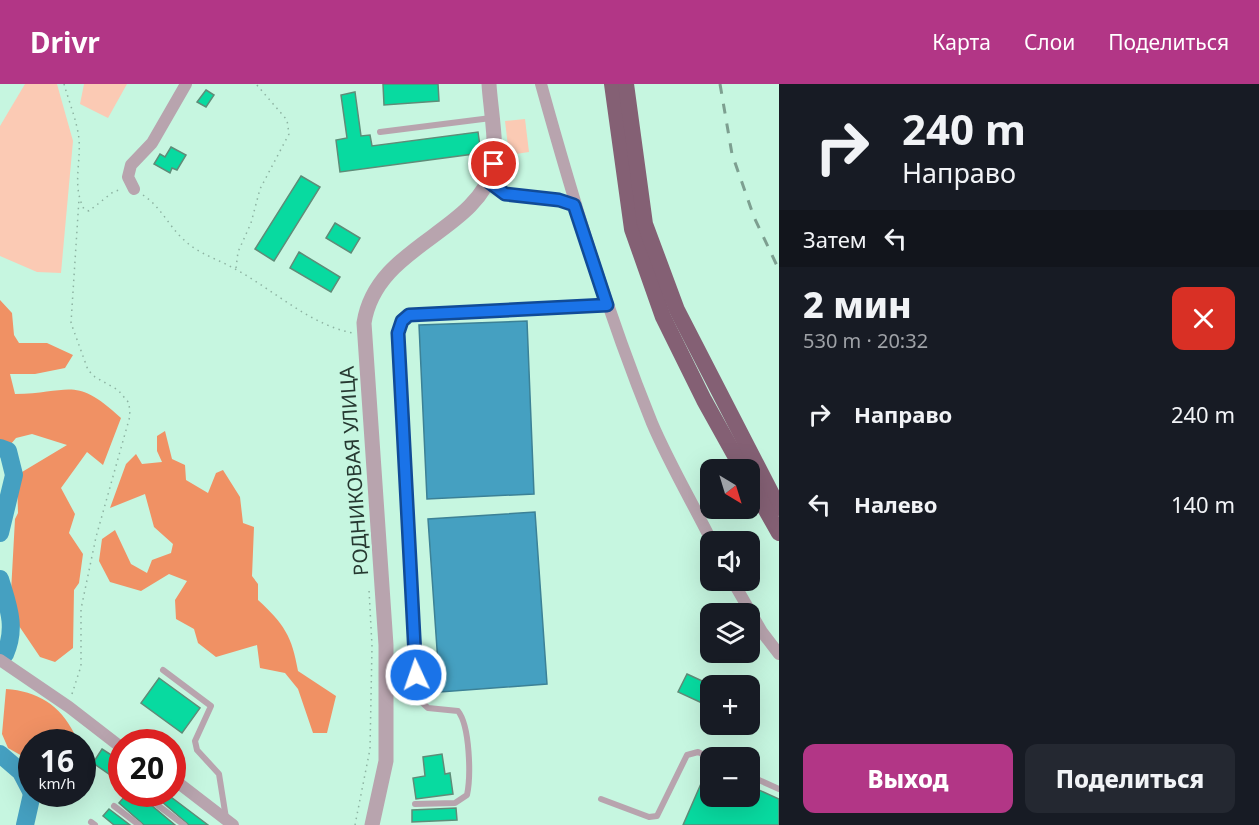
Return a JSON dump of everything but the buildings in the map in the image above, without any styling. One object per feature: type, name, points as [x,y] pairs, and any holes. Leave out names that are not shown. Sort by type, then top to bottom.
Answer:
[{"type":"highway","points":[[612,84],[632,228],[663,317],[704,400],[737,459]]},
{"type":"highway","points":[[626,84],[645,224],[676,310],[779,508]]},
{"type":"highway","points":[[760,500],[779,533]]},
{"type":"street","points":[[134,189],[128,177],[131,165],[152,143],[186,84]]},
{"type":"street","name":"РОДНИКОВАЯ УЛИЦА","points":[[372,825],[386,760],[387,645],[366,335],[367,308],[383,277],[463,211],[489,182],[494,164],[489,84]]},
{"type":"street","points":[[541,84],[574,205],[607,305],[653,425],[706,531]]},
{"type":"street","points":[[489,182],[505,194],[559,200],[574,205]]},
{"type":"street","points":[[738,591],[762,632],[779,654]]},
{"type":"street","points":[[0,660],[69,706],[108,737]]},
{"type":"street","points":[[186,789],[230,822]]},
{"type":"lane","points":[[380,132],[491,118]]},
{"type":"lane","points":[[415,804],[455,803],[466,795],[469,784],[465,720],[458,711],[428,708],[417,698],[398,333],[402,321],[409,315],[607,305]]},
{"type":"lane","points":[[163,670],[211,706],[195,741],[197,750],[219,774],[230,822]]},
{"type":"lane","points":[[602,799],[649,817],[657,816],[687,755],[700,753]]},
{"type":"lane","points":[[760,780],[779,789]]},
{"type":"lane","points":[[115,807],[139,825]]},
{"type":"lane","points":[[160,807],[184,825]]},
{"type":"path","points":[[64,84],[79,139],[79,199],[70,323],[88,370],[118,390],[129,403],[130,416],[96,537],[81,609],[81,666],[69,706]]},
{"type":"path","points":[[236,269],[238,252],[251,223],[260,189],[289,134],[287,120],[256,84]]},
{"type":"path","points":[[79,199],[84,209],[89,211],[113,192],[134,189],[154,202],[192,246],[236,269],[323,325],[366,335]]},
{"type":"path","points":[[355,825],[370,749],[372,646],[369,587]]},
{"type":"shaded area","points":[[25,84],[57,84],[73,141],[61,273],[37,272],[0,256],[0,126]]},
{"type":"shaded area","points":[[84,84],[127,84],[108,118],[80,104]]},
{"type":"shaded area","points":[[525,119],[529,152],[509,155],[505,121]]},
{"type":"shaded area","points":[[0,300],[12,313],[14,335],[19,343],[47,343],[73,355],[65,368],[35,374],[10,374],[15,394],[61,390],[82,391],[106,405],[121,418],[103,465],[87,452],[61,488],[75,514],[69,533],[83,554],[79,583],[74,590],[73,648],[55,662],[40,657],[15,620],[11,592],[15,519],[18,513],[17,475],[67,445],[32,434],[16,438],[5,451],[0,450]]},
{"type":"shaded area","points":[[165,431],[172,459],[185,465],[186,480],[208,493],[216,473],[223,470],[240,497],[243,523],[254,527],[252,576],[258,584],[258,600],[286,631],[298,671],[336,696],[327,733],[313,733],[298,689],[285,673],[260,668],[257,645],[216,657],[198,643],[194,629],[176,619],[175,600],[187,581],[169,574],[141,591],[110,582],[99,561],[102,539],[115,530],[131,564],[147,573],[152,560],[171,553],[173,544],[154,527],[145,494],[110,508],[126,464],[136,454],[142,464],[162,462],[157,451],[157,436]]},
{"type":"shaded area","points":[[6,689],[28,693],[46,701],[55,707],[72,729],[18,729],[18,754],[8,748],[2,734]]},
{"type":"water","points":[[527,321],[534,494],[427,499],[419,325]]},
{"type":"water","points":[[535,512],[547,684],[440,692],[428,519]]},
{"type":"waterway","points":[[0,448],[8,451],[14,475],[0,533]]},
{"type":"waterway","points":[[0,579],[11,626],[9,644],[5,654]]},
{"type":"waterway","points":[[0,754],[18,769]]},
{"type":"waterway","points":[[25,825],[29,807]]},
{"type":"railway","points":[[720,84],[732,154],[754,217],[779,270]]},
{"type":"route","points":[[416,675],[398,333],[402,321],[409,315],[607,305],[574,205],[559,200],[505,194],[489,182],[494,164]]}]
